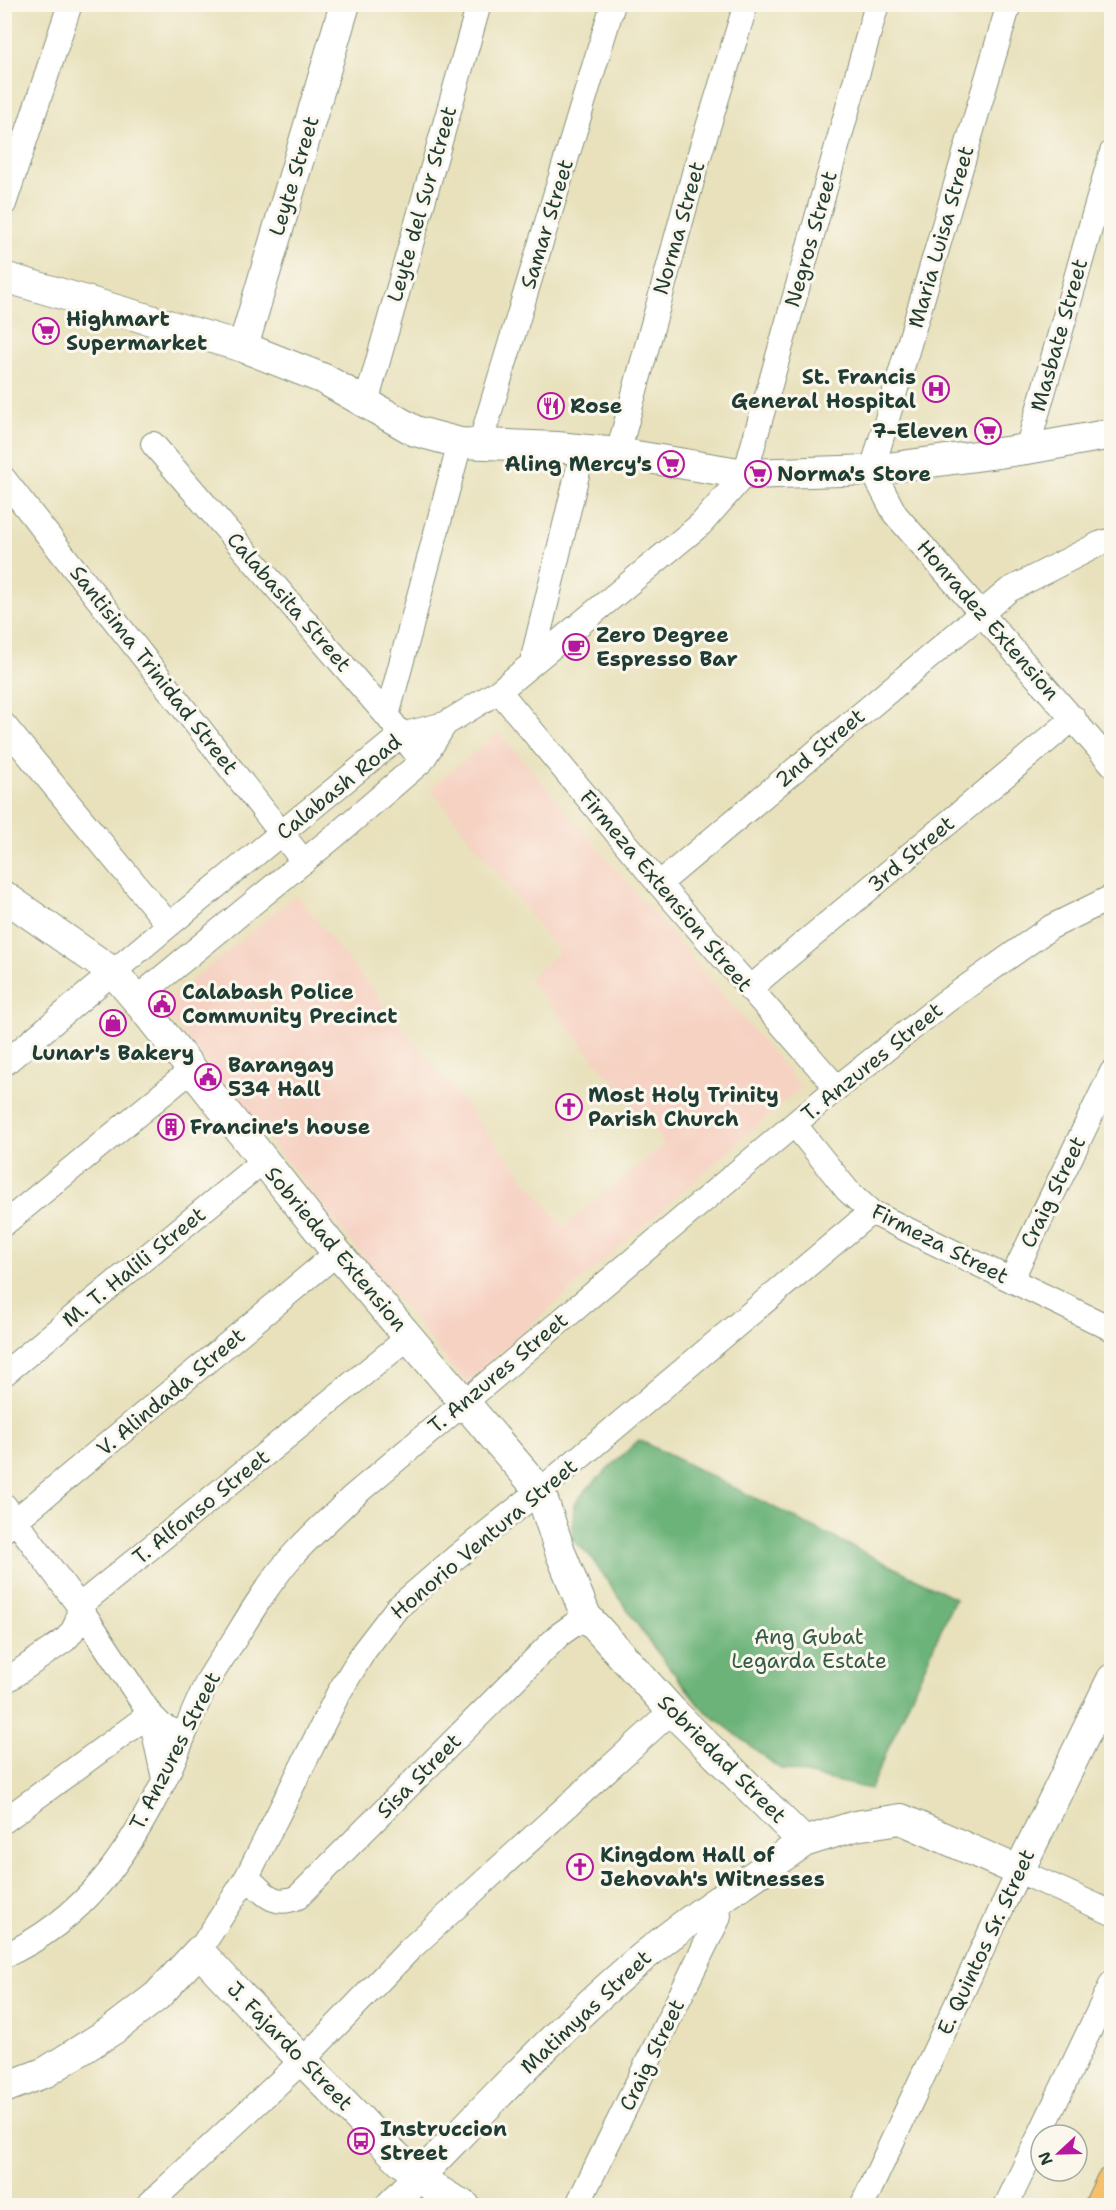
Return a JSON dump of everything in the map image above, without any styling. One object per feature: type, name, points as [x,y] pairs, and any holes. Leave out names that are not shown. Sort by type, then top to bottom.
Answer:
[{"type":"highway","points":[[1101,2205],[1112,2183]]},
{"type":"street","points":[[4,204],[70,4]]},
{"type":"street","name":"Leyte Street","points":[[243,347],[345,4]]},
{"type":"street","name":"Leyte del Sur Street","points":[[366,403],[479,4]]},
{"type":"street","name":"Samar Street","points":[[470,443],[613,4]]},
{"type":"street","name":"Norma Street","points":[[618,453],[696,166],[746,4]]},
{"type":"street","name":"Negros Street","points":[[745,474],[878,4]]},
{"type":"street","name":"Maria Luisa Street","points":[[872,470],[1009,4]]},
{"type":"street","name":"Masbate Street","points":[[1027,449],[1112,152]]},
{"type":"street","points":[[4,277],[243,347],[324,379],[415,430],[470,443],[618,453],[745,474],[872,470],[1027,449],[1112,434]]},
{"type":"street","name":"Calabash Road","points":[[4,1064],[281,833],[394,725],[470,443]]},
{"type":"street","name":"Calabasita Street","points":[[153,444],[394,725],[422,761]]},
{"type":"street","points":[[532,662],[583,450]]},
{"type":"street","name":"Honradez Extension","points":[[872,470],[895,514],[1112,764]]},
{"type":"street","points":[[445,724],[499,691],[700,524],[745,474]]},
{"type":"street","name":"Santisima Trinidad Street","points":[[4,479],[304,862]]},
{"type":"street","name":"2nd Street","points":[[658,884],[1009,590],[1099,544],[1112,540]]},
{"type":"street","name":"Firmeza Extension Street","points":[[499,691],[658,884],[837,1088]]},
{"type":"street","name":"3rd Street","points":[[749,989],[1074,718]]},
{"type":"street","name":"Calabash Road","points":[[394,725],[445,724]]},
{"type":"street","name":"Calabash Road","points":[[136,999],[304,862],[422,761],[445,724]]},
{"type":"street","points":[[4,725],[170,925]]},
{"type":"street","name":"T. Anzures Street","points":[[4,1956],[21,1949],[58,1925],[90,1897],[107,1877],[128,1845],[164,1779],[209,1679],[254,1609],[292,1556],[351,1498],[837,1088],[945,1002],[1042,934],[1112,897]]},
{"type":"street","name":"Sobriedad Extension","points":[[8,904],[114,973],[193,1069],[337,1253],[464,1402]]},
{"type":"street","points":[[4,1224],[193,1069]]},
{"type":"street","name":"Craig Street","points":[[1011,1280],[1112,1072]]},
{"type":"street","name":"Firmeza Street","points":[[795,1125],[847,1190],[871,1212],[1112,1329]]},
{"type":"street","name":"M. T. Halili Street","points":[[4,1374],[263,1161]]},
{"type":"street","name":"Honorio Ventura Street","points":[[199,1951],[247,1877],[333,1704],[364,1651],[397,1608],[455,1558],[540,1491],[871,1212]]},
{"type":"street","name":"V. Alindada Street","points":[[9,1519],[337,1253]]},
{"type":"street","name":"T. Alfonso Street","points":[[79,1606],[409,1337]]},
{"type":"street","name":"Sobriedad Street","points":[[464,1402],[540,1491],[561,1554],[586,1616],[672,1711],[804,1842],[855,1826],[901,1819],[1112,1913]]},
{"type":"street","points":[[9,1519],[79,1606],[150,1714],[162,1726],[184,1735]]},
{"type":"street","points":[[4,1682],[73,1632],[78,1620],[79,1606]]},
{"type":"street","name":"Sisa Street","points":[[247,1877],[267,1897],[274,1900],[290,1900],[298,1897],[559,1635],[586,1616]]},
{"type":"street","name":"E. Quintos Sr. Street","points":[[862,2205],[1112,1679]]},
{"type":"street","points":[[147,2205],[303,2061],[410,1949],[672,1711]]},
{"type":"street","points":[[150,1714],[164,1779]]},
{"type":"street","name":"T. Anzures Street","points":[[4,1821],[150,1714]]},
{"type":"street","name":"Matimyas Street","points":[[390,2205],[566,2025],[638,1961],[714,1903],[804,1842]]},
{"type":"street","name":"Craig Street","points":[[577,2205],[718,1919],[719,1915],[714,1903]]},
{"type":"street","points":[[4,2088],[46,2072],[114,2029],[157,1996],[199,1951]]},
{"type":"street","name":"J. Fajardo Street","points":[[199,1951],[417,2178],[448,2202]]},
{"type":"street","points":[[1006,2205],[1112,1983]]},
{"type":"shaded area","points":[[499,732],[801,1087],[465,1383],[161,1006],[296,895],[564,1227],[664,1144],[528,979],[559,952],[430,788]]},
{"type":"green space","name":"Ang Gubat Legarda Estate","points":[[639,1440],[955,1598],[870,1789],[779,1768],[702,1708],[651,1644],[590,1556],[572,1539],[574,1504]]},
{"type":"place","name":"Highmart Supermarket","points":[[46,331]]},
{"type":"place","name":"St. Francis General Hospital","points":[[936,389]]},
{"type":"place","name":"Rose","points":[[551,406]]},
{"type":"place","name":"7-Eleven","points":[[988,431]]},
{"type":"place","name":"Aling Mercy's","points":[[671,464]]},
{"type":"place","name":"Norma's Store","points":[[758,474]]},
{"type":"place","name":"Zero Degree Espresso Bar","points":[[576,647]]},
{"type":"place","name":"Calabash Police Community Precinct","points":[[162,1004]]},
{"type":"place","name":"Lunar's Bakery","points":[[113,1023]]},
{"type":"place","name":"Barangay 534 Hall","points":[[208,1077]]},
{"type":"place","name":"Most Holy Trinity Parish Church","points":[[569,1107]]},
{"type":"place","name":"Francine's house","points":[[171,1127]]},
{"type":"place","name":"Kingdom Hall of Jehovah's Witnesses","points":[[580,1867]]},
{"type":"place","name":"Instruccion Street","points":[[361,2141]]}]
